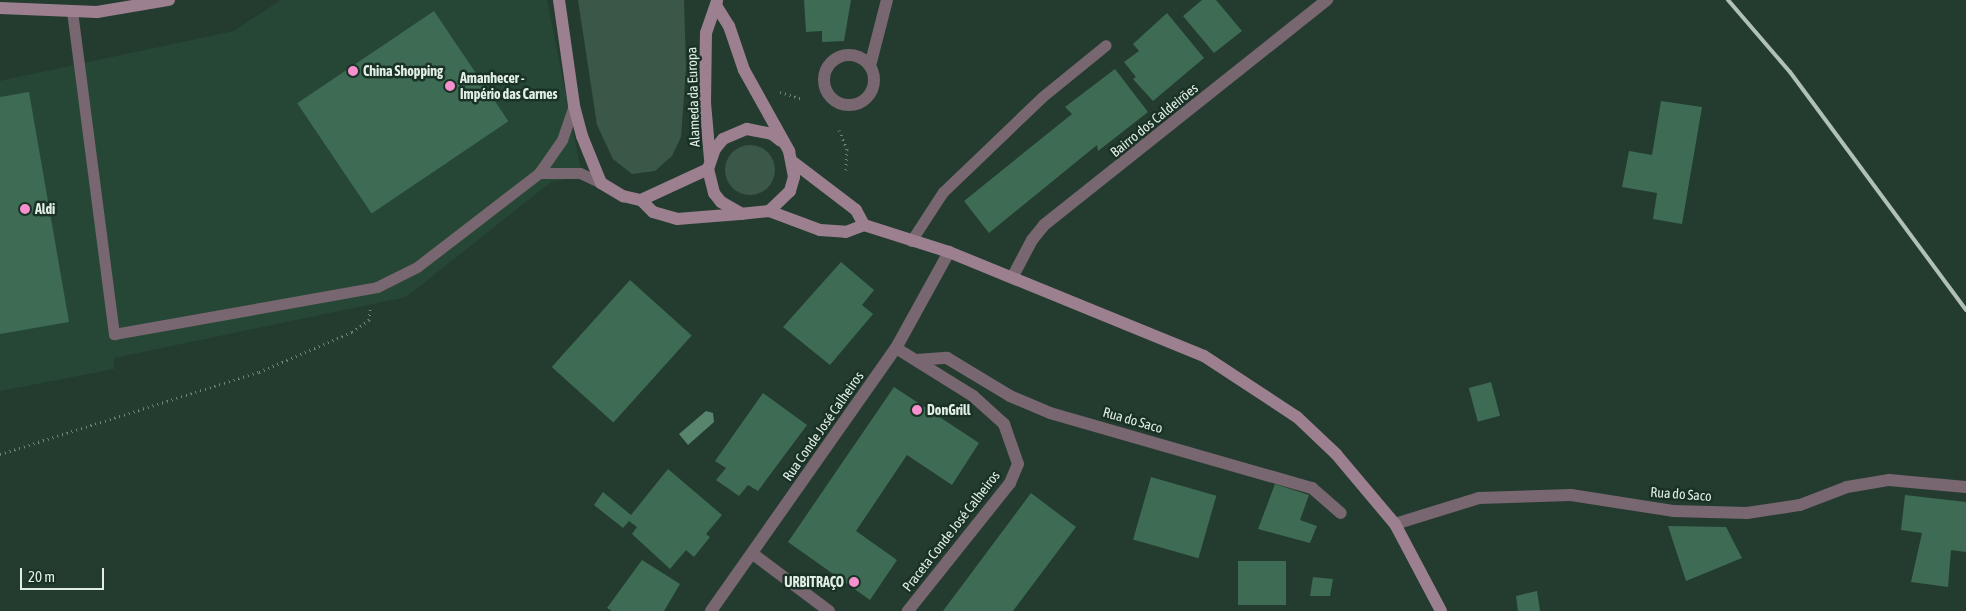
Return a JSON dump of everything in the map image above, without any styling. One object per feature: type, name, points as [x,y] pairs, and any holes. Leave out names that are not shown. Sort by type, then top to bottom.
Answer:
[{"type":"main road","points":[[0,8],[96,12],[169,0]]},
{"type":"main road","points":[[559,0],[574,106],[582,136],[601,183],[623,196],[641,200],[653,212],[677,219],[769,211],[820,230],[846,232],[864,225],[949,252],[1013,276],[1204,356],[1253,386],[1297,417],[1336,454],[1395,524],[1440,611]]},
{"type":"main road","name":"Alameda da Europa","points":[[717,4],[729,26],[744,70],[793,162]]},
{"type":"main road","name":"Alameda da Europa","points":[[717,4],[706,33],[706,103],[709,164],[714,193],[731,210],[742,214]]},
{"type":"main road","name":"Alameda da Europa","points":[[709,164],[723,139],[734,132],[760,130],[781,141]]},
{"type":"main road","points":[[793,162],[856,210],[864,225]]},
{"type":"main road","points":[[769,211],[790,191],[794,177],[793,162]]},
{"type":"main road","points":[[641,200],[709,164]]},
{"type":"street","points":[[870,66],[857,56],[849,55],[834,60],[825,73],[830,97],[844,105],[852,105],[868,98],[874,82],[870,66],[887,0]]},
{"type":"street","name":"Bairro dos Caldeirões","points":[[1013,276],[1032,240],[1044,225],[1327,0]]},
{"type":"street","name":"Rua Conde José Calheiros","points":[[711,611],[753,554],[896,348],[949,252]]},
{"type":"street","name":"Praceta Conde José Calheiros","points":[[896,348],[973,396],[1004,424],[1018,464],[1010,483],[908,611]]},
{"type":"street","name":"Rua do Saco","points":[[916,360],[947,358],[1010,396],[1050,413],[1312,488],[1341,513]]},
{"type":"street","name":"Rua do Saco","points":[[1395,524],[1479,498],[1571,495],[1673,511],[1747,512],[1800,505],[1846,487],[1889,480],[1966,487]]},
{"type":"street","points":[[753,554],[829,611]]},
{"type":"lane","points":[[72,11],[114,334],[369,288],[417,267],[539,173],[562,140],[574,106]]},
{"type":"lane","points":[[911,241],[943,192],[1042,97],[1106,45]]},
{"type":"lane","points":[[539,173],[580,173],[601,183]]},
{"type":"path","points":[[775,87],[803,99]]},
{"type":"path","points":[[839,130],[847,149],[846,170]]},
{"type":"path","points":[[0,454],[260,372],[352,332],[368,320],[369,288]]},
{"type":"shaded area","points":[[281,0],[547,0],[582,176],[551,182],[406,297],[114,358],[114,369],[0,391],[0,81],[234,31]]},
{"type":"shaded area","points":[[578,0],[684,0],[686,68],[681,137],[672,156],[655,171],[632,174],[613,159],[597,125]]},
{"type":"shaded area","points":[[745,145],[755,145],[768,152],[775,165],[775,175],[768,188],[755,195],[745,195],[736,191],[729,184],[725,175],[725,165],[729,156],[736,149]]},
{"type":"shaded area","points":[[706,411],[713,413],[714,422],[688,445],[679,434]]},
{"type":"building","points":[[804,0],[851,0],[844,41],[822,42],[822,31],[806,32]]},
{"type":"building","points":[[1202,0],[1216,0],[1242,31],[1214,53],[1183,16]]},
{"type":"building","points":[[434,11],[508,121],[372,214],[297,103]]},
{"type":"building","points":[[1167,13],[1204,58],[1153,101],[1133,79],[1136,77],[1124,62],[1139,51],[1133,44]]},
{"type":"building","points":[[1115,69],[1148,112],[1098,151],[1097,145],[989,233],[964,201],[1072,114],[1065,107]]},
{"type":"building","name":"Aldi","points":[[29,92],[69,322],[0,334],[0,97]]},
{"type":"building","points":[[1661,101],[1702,107],[1682,224],[1653,219],[1657,193],[1622,187],[1629,151],[1652,155]]},
{"type":"building","points":[[841,262],[874,290],[862,305],[873,314],[830,365],[783,327]]},
{"type":"building","points":[[630,280],[692,336],[613,422],[552,367]]},
{"type":"building","points":[[1491,382],[1500,416],[1478,422],[1469,388]]},
{"type":"building","points":[[894,387],[979,443],[952,485],[907,455],[856,531],[897,560],[870,600],[788,542]]},
{"type":"building","points":[[763,393],[807,425],[758,491],[748,485],[739,496],[716,480],[726,468],[715,461]]},
{"type":"building","points":[[668,469],[722,515],[706,534],[710,537],[694,557],[686,550],[670,569],[632,534],[637,527],[629,521],[623,528],[594,505],[603,492],[631,515]]},
{"type":"building","points":[[1151,477],[1216,496],[1198,558],[1133,539]]},
{"type":"building","points":[[1275,484],[1309,495],[1300,520],[1317,526],[1310,543],[1258,529]]},
{"type":"building","points":[[1031,493],[1076,527],[1013,611],[943,611]]},
{"type":"building","points":[[1905,495],[1966,502],[1966,552],[1951,550],[1948,587],[1911,582],[1922,533],[1901,530]]},
{"type":"building","points":[[1668,526],[1726,527],[1742,558],[1686,581]]},
{"type":"building","points":[[642,560],[680,584],[664,611],[612,611],[607,608]]},
{"type":"building","points":[[1238,561],[1286,561],[1286,605],[1238,605]]},
{"type":"building","points":[[1313,577],[1333,579],[1330,596],[1310,596]]},
{"type":"building","points":[[1537,591],[1540,611],[1518,611],[1516,596]]},
{"type":"railway","points":[[1728,0],[1790,72],[1966,310]]},
{"type":"place","name":"China Shopping","points":[[353,71]]},
{"type":"place","name":"Amanhecer - Império das Carnes","points":[[450,86]]},
{"type":"place","name":"Aldi","points":[[25,209]]},
{"type":"place","name":"DonGrill","points":[[917,410]]},
{"type":"place","name":"URBITRAÇO","points":[[854,582]]}]
